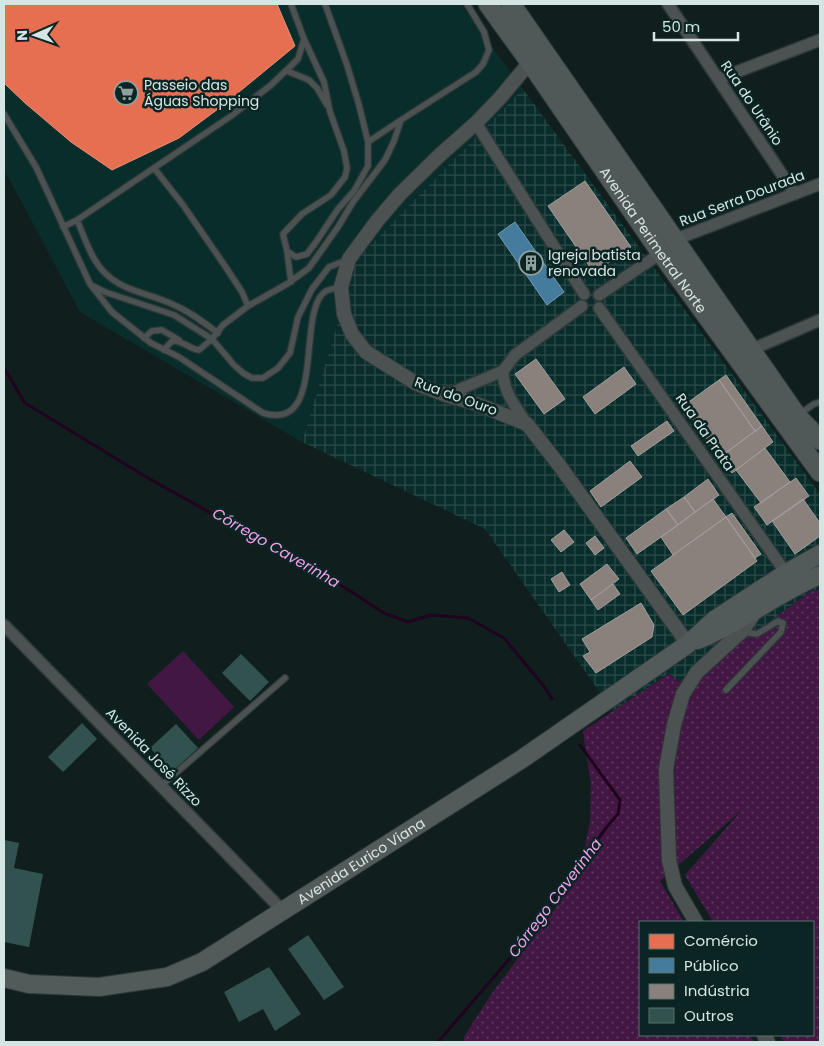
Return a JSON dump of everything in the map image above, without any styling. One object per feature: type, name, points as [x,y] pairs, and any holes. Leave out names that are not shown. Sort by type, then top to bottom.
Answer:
[{"type":"highway","name":"Avenida Perimetral Norte","points":[[488,4],[744,353],[820,472]]},
{"type":"highway","name":"Avenida Perimetral Norte","points":[[511,4],[667,246]]},
{"type":"highway","name":"Avenida Perimetral Norte","points":[[744,353],[797,416],[820,440]]},
{"type":"main road","name":"Avenida Eurico Viana","points":[[4,978],[29,984],[99,987],[167,977],[202,962],[522,758],[688,644],[714,620],[786,573],[820,554]]},
{"type":"main road","name":"Avenida Eurico Viana","points":[[688,644],[720,631],[796,584],[820,575]]},
{"type":"street","name":"Rua do Urânio","points":[[668,4],[795,194]]},
{"type":"street","points":[[718,79],[820,40]]},
{"type":"street","name":"Rua do Ouro","points":[[527,424],[474,403],[417,384],[366,352],[352,334],[344,314],[341,287],[349,259],[377,221],[400,194],[476,123],[530,62]]},
{"type":"street","points":[[476,123],[584,294]]},
{"type":"street","name":"Rua Serra Dourada","points":[[599,295],[667,246],[820,184]]},
{"type":"street","points":[[593,291],[599,295],[601,302],[599,308],[589,312],[582,306],[581,299],[584,294],[593,291]]},
{"type":"street","points":[[446,395],[502,371],[515,355],[582,306]]},
{"type":"street","name":"Rua da Prata","points":[[599,308],[786,573]]},
{"type":"street","points":[[744,353],[820,320]]},
{"type":"street","points":[[502,371],[503,383],[509,396],[527,424],[559,465],[688,644]]},
{"type":"street","points":[[695,921],[675,886],[669,860],[666,769],[674,726],[683,694],[698,672],[742,631],[758,608]]},
{"type":"street","name":"Avenida José Rizzo","points":[[4,625],[282,910]]},
{"type":"lane","points":[[291,4],[304,39],[324,82],[330,112],[344,151],[347,168],[345,177],[331,195],[302,214],[283,234],[291,282]]},
{"type":"lane","points":[[287,251],[296,257],[307,254],[338,209],[354,191],[368,166],[368,142],[362,114],[347,65],[324,4]]},
{"type":"lane","points":[[368,142],[476,72],[483,64],[490,50],[484,32],[466,4]]},
{"type":"lane","points":[[63,227],[77,220],[231,116],[288,71],[298,59],[304,39]]},
{"type":"lane","points":[[288,71],[309,80],[317,88],[330,112]]},
{"type":"lane","points":[[4,114],[36,167],[90,284],[112,312],[144,338],[179,357],[263,413],[283,416],[290,413],[296,406],[305,379],[312,329],[319,298],[327,291],[341,287]]},
{"type":"lane","points":[[144,338],[152,331],[162,330],[193,349],[199,350],[223,326],[248,306],[291,282],[309,268],[353,202],[385,160],[401,120]]},
{"type":"lane","points":[[368,166],[378,171]]},
{"type":"lane","points":[[154,168],[184,205],[242,292],[248,306]]},
{"type":"lane","points":[[77,220],[97,263],[105,274],[126,289],[176,306],[218,333]]},
{"type":"lane","points":[[90,284],[105,292],[174,316],[212,339],[243,373],[252,378],[263,378],[278,368],[290,353],[298,317],[312,289],[328,267],[349,259]]},
{"type":"lane","points":[[164,350],[172,341],[180,341]]},
{"type":"lane","points":[[797,416],[820,402]]},
{"type":"lane","points":[[726,690],[781,632],[783,624],[778,621],[757,634],[742,631]]},
{"type":"lane","points":[[161,786],[285,678]]},
{"type":"shaded area","points":[[4,4],[461,4],[523,89],[357,259],[302,442],[80,312],[4,169]]},
{"type":"shaded area","points":[[523,89],[820,494],[820,589],[811,591],[693,678],[676,681],[669,673],[613,711],[485,529],[302,442],[357,259]]},
{"type":"shaded area","points":[[820,589],[820,1042],[784,1042],[781,1036],[814,1036],[814,921],[712,921],[685,875],[742,810],[660,881],[683,921],[639,921],[639,1036],[751,1036],[754,1042],[463,1042],[465,1035],[492,993],[555,909],[583,858],[590,821],[591,784],[583,731],[670,673],[676,681],[693,678],[811,591]]},
{"type":"shaded area","points":[[183,651],[234,707],[199,740],[147,684]]},
{"type":"building: Comércio","name":"Passeio das Águas Shopping","points":[[4,4],[277,4],[295,46],[222,106],[179,138],[112,170],[71,142],[4,83]]},
{"type":"building: Público","name":"Igreja batista renovada","points":[[515,222],[564,292],[547,305],[498,234]]},
{"type":"building: Indústria","points":[[585,181],[631,247],[594,273],[548,206]]},
{"type":"building: Indústria","points":[[536,359],[565,399],[544,414],[515,374]]},
{"type":"building: Indústria","points":[[624,367],[636,384],[595,414],[583,397]]},
{"type":"building: Indústria","points":[[726,375],[762,426],[755,431],[719,380]]},
{"type":"building: Indústria","points":[[719,380],[755,431],[720,457],[683,406]]},
{"type":"building: Indústria","points":[[667,421],[674,431],[638,456],[631,446]]},
{"type":"building: Indústria","points":[[762,426],[773,442],[732,473],[720,457]]},
{"type":"building: Indústria","points":[[765,448],[790,482],[761,503],[736,470]]},
{"type":"building: Indústria","points":[[630,461],[642,477],[601,507],[590,491]]},
{"type":"building: Indústria","points":[[796,478],[809,496],[767,525],[754,507]]},
{"type":"building: Indústria","points":[[708,479],[719,495],[695,512],[684,497]]},
{"type":"building: Indústria","points":[[684,497],[695,512],[678,525],[666,509]]},
{"type":"building: Indústria","points":[[713,499],[726,517],[673,555],[661,537]]},
{"type":"building: Indústria","points":[[803,499],[820,523],[820,536],[795,554],[772,521]]},
{"type":"building: Indústria","points":[[666,509],[678,525],[637,554],[626,538]]},
{"type":"building: Indústria","points":[[732,513],[761,554],[755,558],[726,517]]},
{"type":"building: Indústria","points":[[726,517],[757,561],[683,615],[651,571]]},
{"type":"building: Indústria","points":[[564,530],[574,542],[561,552],[551,540]]},
{"type":"building: Indústria","points":[[595,536],[604,548],[595,555],[586,543]]},
{"type":"building: Indústria","points":[[607,564],[619,579],[591,600],[580,584]]},
{"type":"building: Indústria","points":[[562,572],[570,585],[559,592],[551,579]]},
{"type":"building: Indústria","points":[[613,584],[620,594],[598,610],[591,600]]},
{"type":"building: Indústria","points":[[641,603],[654,625],[652,637],[596,673],[583,656],[590,652],[582,639]]},
{"type":"building: Outros","points":[[241,654],[269,682],[250,701],[222,673]]},
{"type":"building: Outros","points":[[82,723],[97,739],[63,772],[48,757]]},
{"type":"building: Outros","points":[[176,724],[198,748],[172,772],[150,748]]},
{"type":"building: Outros","points":[[4,840],[19,843],[14,868],[43,874],[29,947],[4,942]]},
{"type":"building: Outros","points":[[308,935],[344,987],[324,1000],[288,949]]},
{"type":"building: Outros","points":[[269,967],[301,1014],[275,1031],[263,1009],[239,1022],[224,992]]},
{"type":"waterway","name":"Córrego Caverinha","points":[[4,368],[25,403],[148,478],[225,521],[266,539],[384,613],[408,622],[431,615],[468,618],[504,638],[543,685],[552,699]]},
{"type":"waterway","name":"Córrego Caverinha","points":[[438,1042],[524,942],[618,814],[620,800],[580,745]]},
{"type":"place","name":"Passeio das Águas Shopping","points":[[126,93]]},
{"type":"place","name":"Igreja batista renovada","points":[[531,263]]}]
